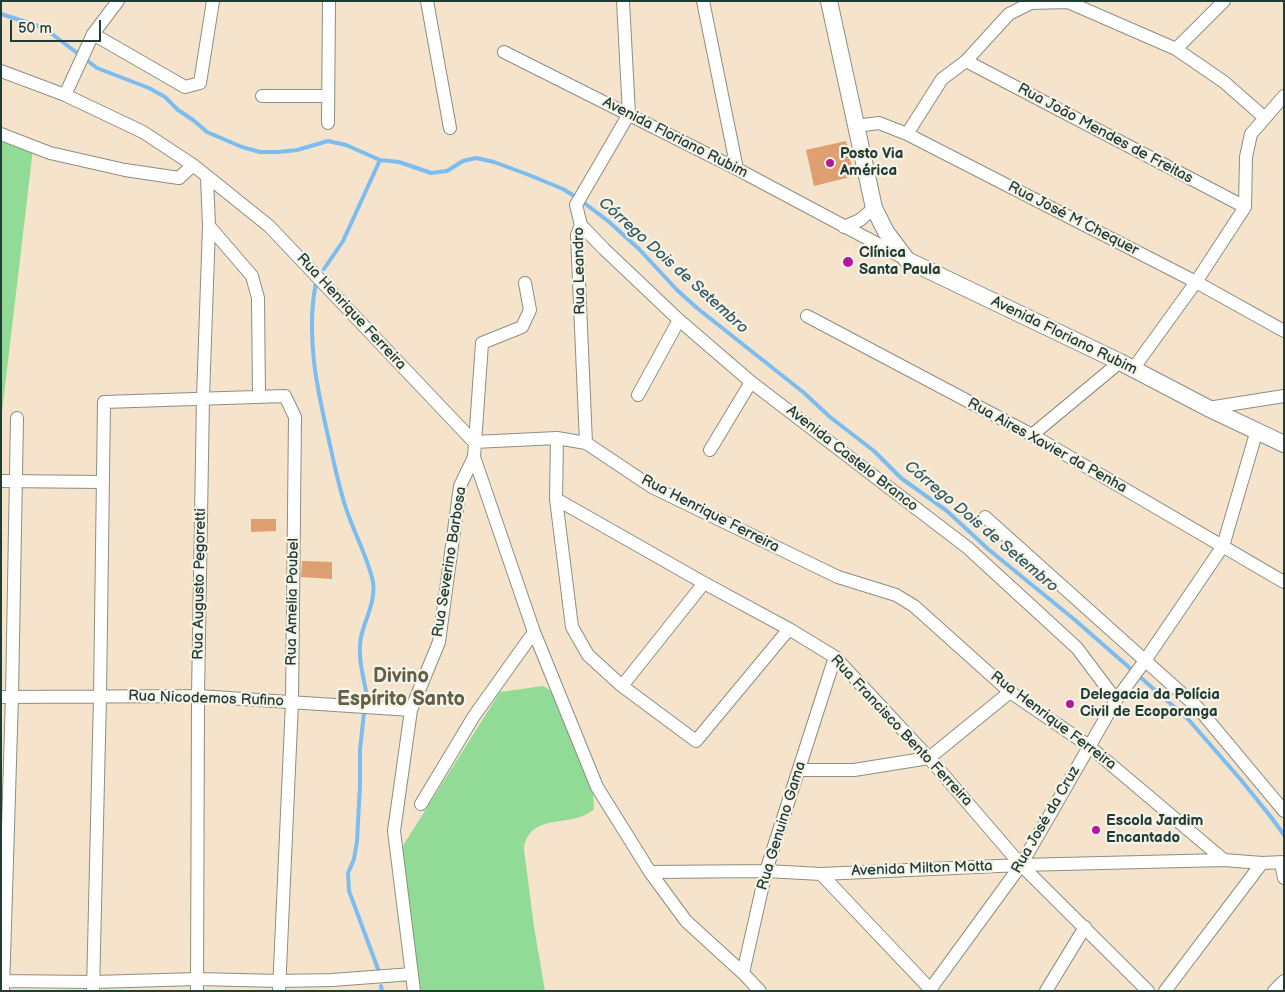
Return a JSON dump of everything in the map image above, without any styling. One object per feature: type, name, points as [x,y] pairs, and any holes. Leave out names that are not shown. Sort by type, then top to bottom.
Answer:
[{"type":"main road","points":[[829,1],[874,208],[886,232],[906,260]]},
{"type":"main road","name":"Avenida Floriano Rubim","points":[[906,260],[1127,365],[1208,408],[1284,444]]},
{"type":"street","points":[[65,95],[93,34],[118,1]]},
{"type":"street","points":[[93,34],[184,86],[200,83],[213,1]]},
{"type":"street","points":[[328,123],[329,1]]},
{"type":"street","points":[[427,1],[450,128]]},
{"type":"street","points":[[622,1],[629,114]]},
{"type":"street","points":[[702,1],[737,169]]},
{"type":"street","points":[[1176,48],[1224,1]]},
{"type":"street","points":[[907,134],[942,79],[966,61],[1009,14],[1031,4],[1069,2],[1176,48],[1224,82],[1265,118]]},
{"type":"street","name":"Avenida Floriano Rubim","points":[[504,52],[737,169],[906,260]]},
{"type":"street","name":"Rua João Mendes de Freitas","points":[[966,61],[1245,207]]},
{"type":"street","name":"Rua Henrique Ferreira","points":[[1,71],[65,95],[143,132],[192,166],[269,226],[474,442],[557,438],[586,443],[661,492],[838,577],[896,595],[914,606],[1010,692],[1090,746],[1224,860]]},
{"type":"street","points":[[262,96],[328,96]]},
{"type":"street","points":[[1032,435],[1127,365],[1196,282],[1245,207],[1246,157],[1251,134],[1284,96]]},
{"type":"street","name":"Rua Leandro","points":[[586,443],[577,236],[581,225],[576,205],[629,114]]},
{"type":"street","name":"Rua José M Chequer","points":[[856,126],[879,123],[907,134],[1196,282],[1284,331]]},
{"type":"street","points":[[1,134],[50,153],[125,170],[179,178],[192,166]]},
{"type":"street","name":"Rua Augusto Pegoretti","points":[[197,985],[198,696],[203,398],[209,226],[207,178]]},
{"type":"street","points":[[844,227],[860,220],[874,208]]},
{"type":"street","name":"Avenida Castelo Branco","points":[[581,225],[679,320],[751,382],[968,548],[1078,648],[1116,700]]},
{"type":"street","points":[[209,226],[252,276],[258,298],[259,397]]},
{"type":"street","points":[[525,283],[530,310],[522,326],[482,343],[474,457],[534,632],[597,787],[650,872],[686,921],[760,991]]},
{"type":"street","name":"Rua Aires Xavier da Penha","points":[[807,316],[1032,435],[1284,582]]},
{"type":"street","points":[[638,395],[679,320]]},
{"type":"street","points":[[710,450],[751,382]]},
{"type":"street","name":"Rua Amelia Poubel","points":[[103,482],[104,402],[285,396],[295,417],[292,702],[280,986]]},
{"type":"street","points":[[1208,408],[1284,396]]},
{"type":"street","points":[[16,418],[7,696],[3,984],[94,986],[332,985],[412,974]]},
{"type":"street","name":"Rua José da Cruz","points":[[931,990],[1021,865],[1116,700],[1224,546],[1257,430]]},
{"type":"street","points":[[557,438],[556,499],[572,627],[588,655],[622,686],[696,741],[789,628]]},
{"type":"street","name":"Rua Severino Barbosa","points":[[414,991],[394,830],[411,710],[439,642],[460,486],[474,457]]},
{"type":"street","points":[[1,481],[103,482],[94,986]]},
{"type":"street","name":"Rua Francisco Bento Ferreira","points":[[556,499],[704,583],[789,628],[835,657],[930,758],[1021,865],[1148,991]]},
{"type":"street","points":[[985,517],[1144,662],[1198,708],[1284,810]]},
{"type":"street","points":[[622,686],[704,583]]},
{"type":"street","points":[[421,804],[474,716],[534,632]]},
{"type":"street","name":"Rua Genuino Gama","points":[[743,973],[766,871],[835,657]]},
{"type":"street","points":[[799,770],[854,770],[930,758],[1010,692]]},
{"type":"street","name":"Rua Nicodemos Rufino","points":[[7,696],[198,696],[411,710]]},
{"type":"street","name":"Avenida Milton Motta","points":[[650,872],[766,871],[821,874],[1021,865],[1224,860],[1283,863]]},
{"type":"street","points":[[1165,991],[1262,863]]},
{"type":"street","points":[[1283,863],[1284,878]]},
{"type":"street","points":[[821,874],[931,990]]},
{"type":"street","points":[[1046,991],[1085,927]]},
{"type":"street","points":[[1274,991],[1284,981]]},
{"type":"green space","points":[[1,138],[33,149],[1,420]]},
{"type":"green space","points":[[543,686],[551,691],[593,791],[594,809],[585,815],[553,822],[534,830],[528,837],[524,849],[534,927],[545,991],[419,991],[401,852],[404,844],[500,692]]},
{"type":"building","name":"Posto Via América","points":[[846,141],[854,176],[814,186],[806,150]]},
{"type":"building","points":[[251,519],[276,519],[276,531],[251,532]]},
{"type":"building","points":[[302,561],[332,562],[332,579],[301,577]]},
{"type":"waterway","name":"Córrego Dois de Setembro","points":[[1,14],[36,25],[52,34],[97,68],[149,88],[165,97],[178,110],[207,132],[242,147],[260,152],[278,152],[297,150],[328,141],[346,145],[380,160],[399,162],[431,173],[447,171],[463,161],[476,158],[494,162],[529,175],[563,189],[579,199],[608,221],[639,249],[677,290],[697,308],[874,451],[901,478],[947,511],[988,549],[1075,620],[1188,719],[1241,780],[1284,835]]},
{"type":"waterway","points":[[324,269],[343,241],[380,160]]},
{"type":"waterway","points":[[316,283],[313,303],[312,344],[317,385],[343,497],[351,523],[368,564],[374,589],[360,645],[360,660],[367,697]]},
{"type":"waterway","points":[[364,713],[360,749],[357,841],[354,859],[348,873],[349,891],[378,969]]},
{"type":"waterway","points":[[381,986],[382,991]]},
{"type":"place","name":"Posto Via América","points":[[830,163]]},
{"type":"place","name":"Clínica Santa Paula","points":[[848,262]]},
{"type":"place","name":"Delegacia da Polícia Civil de Ecoporanga","points":[[1070,704]]},
{"type":"place","name":"Escola Jardim Encantado","points":[[1096,830]]},
{"type":"district","name":"Divino Espírito Santo","points":[[401,688]]}]
